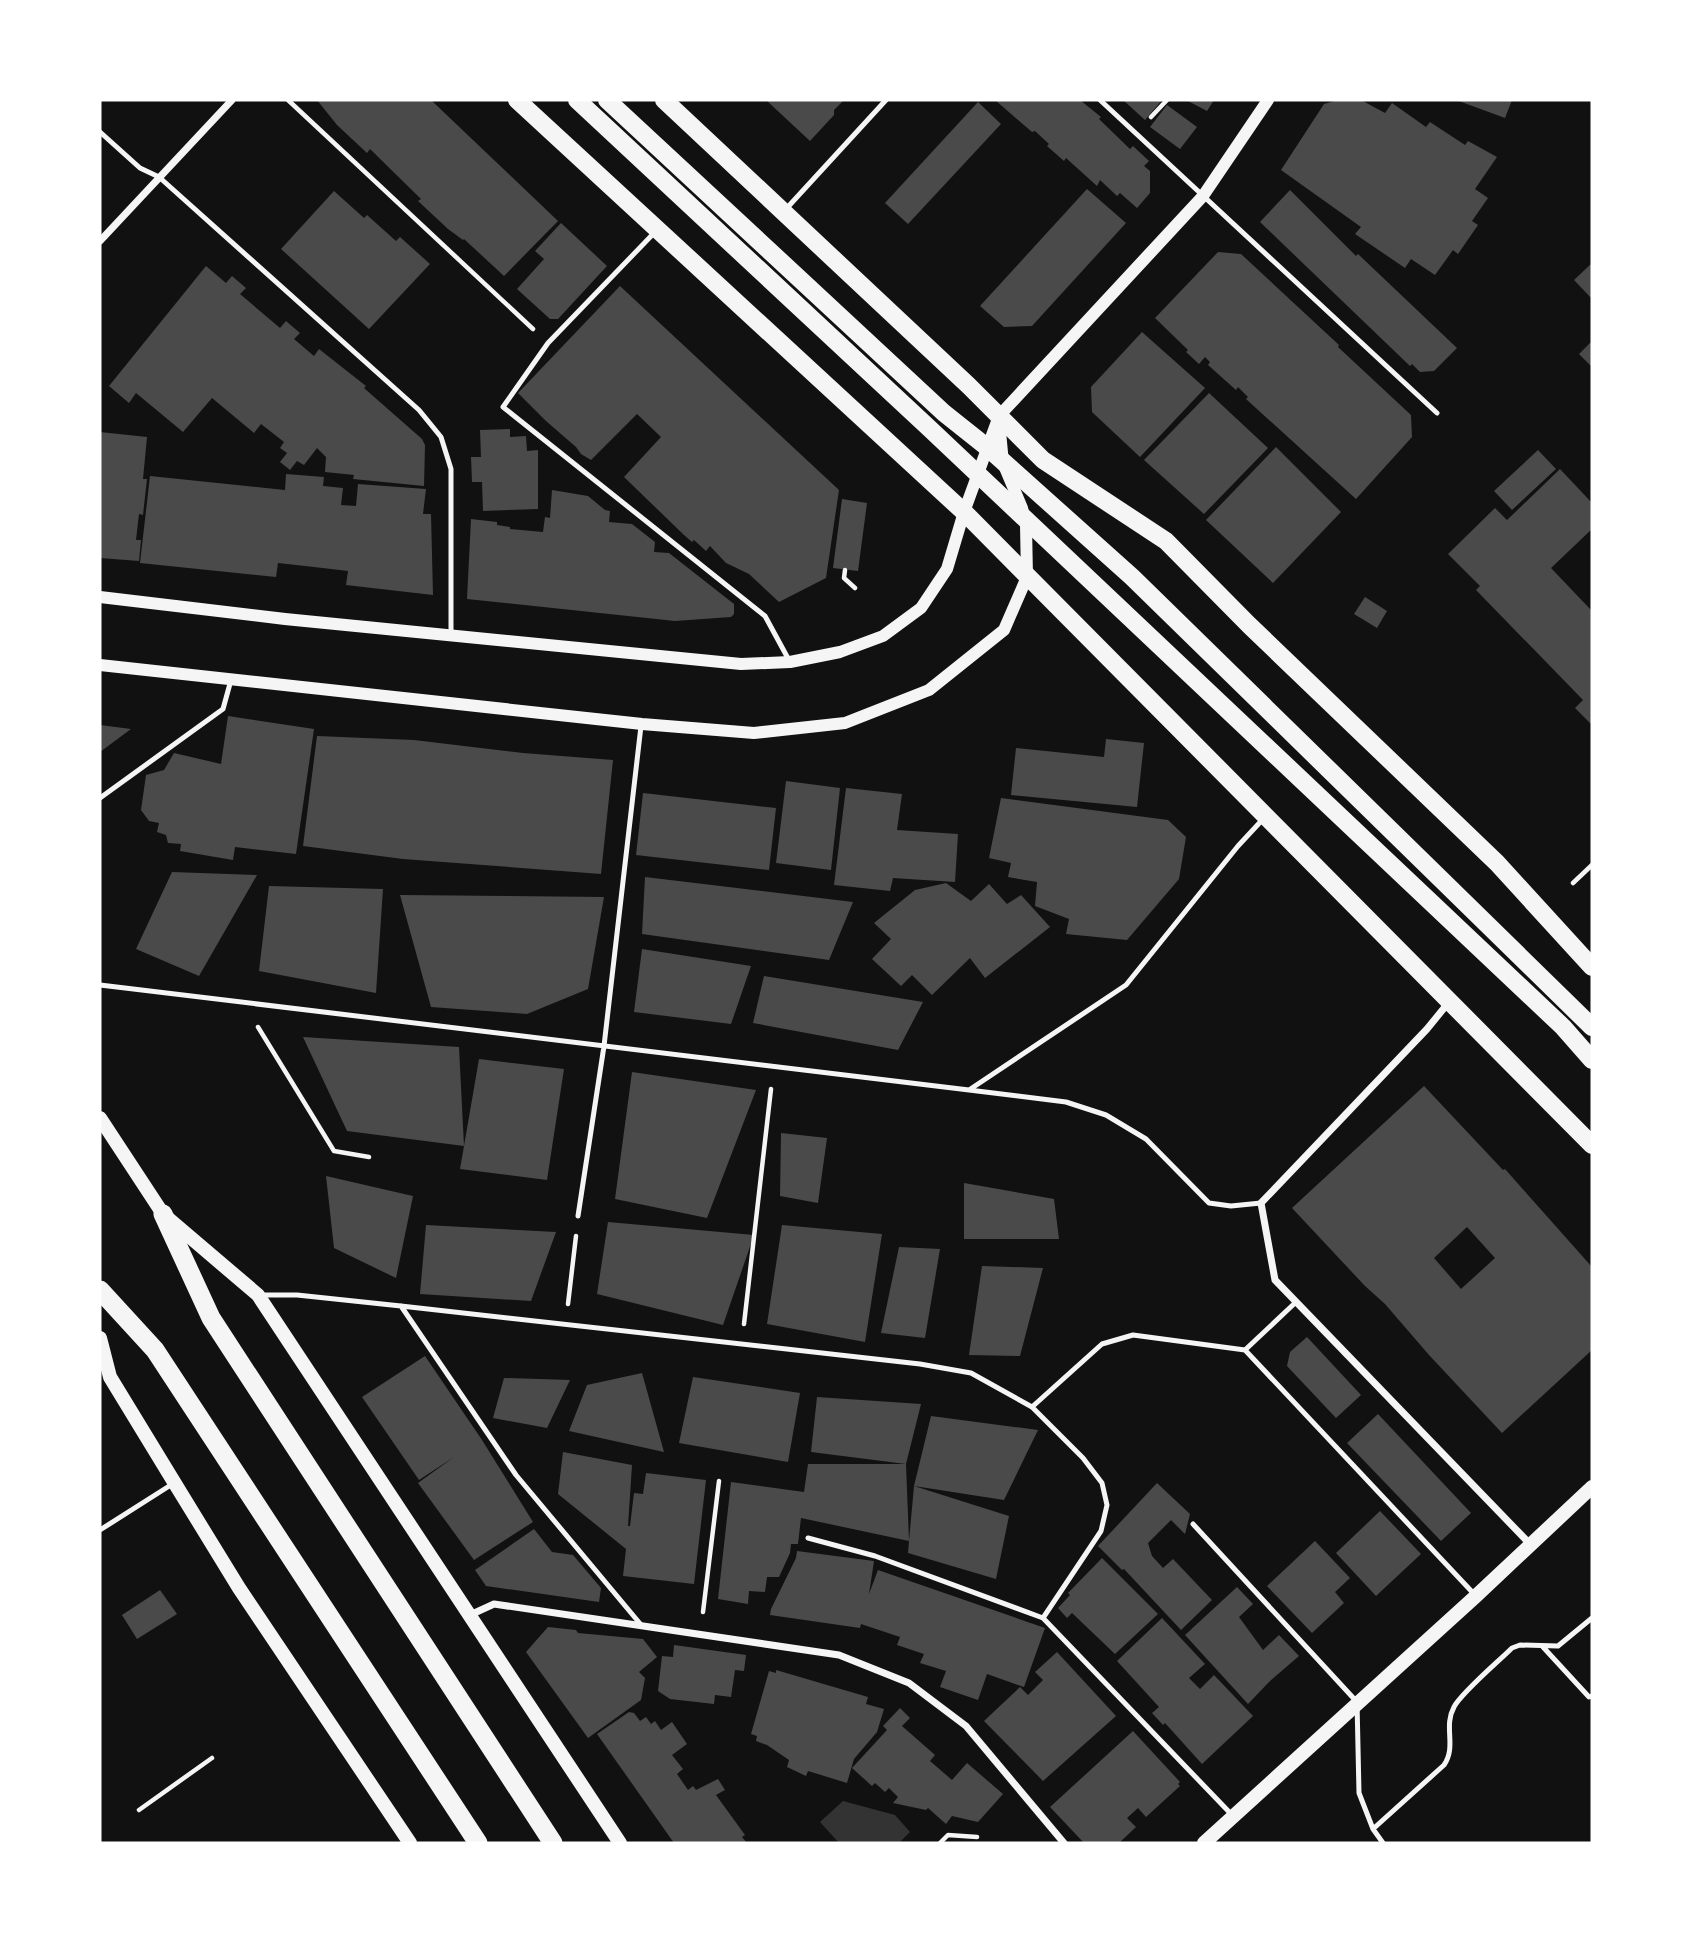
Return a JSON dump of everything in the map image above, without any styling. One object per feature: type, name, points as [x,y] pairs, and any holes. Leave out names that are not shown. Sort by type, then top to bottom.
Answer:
[{"type":"highway","points":[[163,1214],[211,1318],[553,1843]]},
{"type":"highway","points":[[100,1290],[155,1350],[478,1843]]},
{"type":"main road","points":[[517,100],[964,512],[1592,1145]]},
{"type":"main road","points":[[577,100],[929,428],[1533,999],[1592,1060]]},
{"type":"main road","points":[[607,100],[944,413],[988,448],[1132,577],[1592,1027]]},
{"type":"main road","points":[[664,100],[784,211],[1043,460],[1166,541],[1249,625],[1497,863],[1592,967]]},
{"type":"main road","points":[[100,1118],[163,1214],[258,1296],[620,1843]]},
{"type":"main road","points":[[100,1338],[110,1377],[239,1588],[410,1843]]},
{"type":"main road","points":[[1204,1843],[1592,1487]]},
{"type":"street","points":[[100,241],[232,100]]},
{"type":"street","points":[[100,597],[741,664],[790,662],[840,652],[883,636],[921,608],[947,569],[964,512],[999,416],[1203,196],[1268,100]]},
{"type":"street","points":[[100,665],[642,724],[754,733],[845,723],[929,690],[1004,630],[1027,577],[1025,520],[1003,463],[999,416]]},
{"type":"street","points":[[1450,1001],[1418,1039],[1261,1203],[1275,1280],[1530,1544]]},
{"type":"street","points":[[470,1616],[494,1604],[839,1655],[909,1683],[966,1726],[1064,1843]]},
{"type":"lane","points":[[784,211],[886,100]]},
{"type":"lane","points":[[1100,100],[1437,413]]},
{"type":"lane","points":[[100,132],[140,168],[159,177],[419,410],[441,437],[451,468],[450,635]]},
{"type":"lane","points":[[658,229],[548,343],[503,407],[765,616],[790,662]]},
{"type":"lane","points":[[100,798],[223,709],[231,680]]},
{"type":"lane","points":[[578,1216],[604,1046],[642,724]]},
{"type":"lane","points":[[969,1090],[1126,985],[1238,846],[1266,816]]},
{"type":"lane","points":[[100,985],[1066,1102],[1106,1115],[1146,1139],[1209,1203],[1230,1206],[1261,1203]]},
{"type":"lane","points":[[258,1296],[297,1296],[401,1306],[920,1364],[971,1373],[1032,1407],[1073,1448],[1102,1483],[1107,1505],[1101,1531],[1043,1618]]},
{"type":"lane","points":[[1245,1350],[1296,1302]]},
{"type":"lane","points":[[401,1306],[516,1475],[642,1626]]},
{"type":"lane","points":[[1032,1407],[1102,1344],[1133,1335],[1245,1350],[1476,1596]]},
{"type":"lane","points":[[100,1530],[174,1482]]},
{"type":"lane","points":[[1193,1524],[1357,1702],[1359,1793],[1373,1829],[1383,1843]]},
{"type":"lane","points":[[808,1538],[875,1556],[1043,1618],[1233,1816]]},
{"type":"lane","points":[[1373,1829],[1444,1765],[1450,1755],[1449,1722],[1454,1706],[1512,1648],[1558,1646],[1592,1618]]},
{"type":"lane","points":[[1542,1647],[1589,1697],[1592,1696]]},
{"type":"path","points":[[288,100],[548,343]]},
{"type":"path","points":[[845,570],[844,578],[855,588]]},
{"type":"path","points":[[1573,883],[1592,865]]},
{"type":"path","points":[[243,1002],[334,1151],[369,1157]]},
{"type":"path","points":[[741,1345],[774,1067]]},
{"type":"path","points":[[565,1326],[578,1216]]},
{"type":"path","points":[[700,1634],[719,1481]]},
{"type":"path","points":[[139,1810],[212,1758]]},
{"type":"path","points":[[940,1843],[948,1835],[977,1837]]},
{"type":"shaded area","points":[[843,1801],[895,1815],[910,1832],[899,1843],[839,1843],[820,1822]]},
{"type":"building","points":[[317,100],[431,100],[558,221],[504,276],[418,201],[421,199],[370,149],[367,153],[337,125]]},
{"type":"building","points":[[766,100],[844,100],[810,141]]},
{"type":"building","points":[[995,100],[1080,100],[1101,117],[1099,119],[1130,149],[1133,146],[1149,161],[1144,166],[1150,171],[1150,193],[1137,208],[1120,193],[1117,196],[1100,180],[1097,186],[1066,158],[1064,161],[1035,131],[1032,132]]},
{"type":"building","points":[[1123,100],[1162,100],[1145,120]]},
{"type":"building","points":[[1186,100],[1214,100],[1207,111]]},
{"type":"building","points":[[1338,100],[1361,100],[1385,113],[1392,103],[1426,127],[1430,122],[1465,145],[1468,141],[1497,157],[1475,189],[1488,198],[1472,221],[1478,225],[1458,254],[1453,250],[1435,275],[1411,259],[1405,268],[1355,234],[1361,227],[1281,170],[1324,104]]},
{"type":"building","points":[[1456,100],[1512,100],[1505,118]]},
{"type":"building","points":[[978,102],[1001,124],[908,224],[885,203]]},
{"type":"building","points":[[1167,105],[1197,127],[1180,149],[1150,127]]},
{"type":"building","points":[[1087,189],[1126,223],[1032,326],[1004,327],[980,306]]},
{"type":"building","points":[[1290,190],[1356,256],[1358,254],[1457,348],[1434,371],[1420,372],[1412,364],[1410,366],[1260,222]]},
{"type":"building","points":[[334,191],[364,218],[367,215],[396,241],[400,237],[430,264],[369,329],[281,249]]},
{"type":"building","points":[[561,223],[607,266],[558,319],[550,319],[517,289],[544,259],[535,251]]},
{"type":"building","points":[[1218,252],[1241,254],[1411,415],[1412,437],[1356,499],[1246,399],[1248,397],[1238,387],[1236,390],[1208,365],[1210,362],[1205,357],[1199,364],[1155,318]]},
{"type":"building","points":[[1592,263],[1592,299],[1574,280]]},
{"type":"building","points":[[206,266],[226,283],[232,276],[246,288],[240,294],[280,328],[286,321],[300,333],[294,339],[314,356],[319,349],[366,386],[364,388],[422,439],[425,445],[424,486],[353,479],[354,475],[325,472],[326,457],[317,448],[304,465],[297,461],[290,470],[280,462],[287,453],[280,448],[284,442],[261,424],[254,433],[212,398],[183,432],[136,393],[129,403],[109,386]]},
{"type":"building","points":[[620,286],[839,490],[826,578],[779,602],[749,574],[726,563],[710,546],[706,551],[694,540],[692,542],[624,477],[661,437],[637,414],[591,460],[581,454],[518,393]]},
{"type":"building","points":[[1142,332],[1205,388],[1140,457],[1092,412],[1091,387]]},
{"type":"building","points":[[1592,341],[1592,367],[1579,354]]},
{"type":"building","points":[[1209,393],[1268,448],[1204,514],[1144,460]]},
{"type":"building","points":[[510,429],[510,437],[526,436],[527,451],[538,450],[538,509],[483,511],[482,482],[472,482],[471,457],[481,457],[480,430]]},
{"type":"building","points":[[100,432],[147,437],[143,479],[147,479],[143,515],[139,514],[136,540],[141,540],[139,561],[100,558]]},
{"type":"building","points":[[1276,447],[1341,512],[1273,583],[1206,520]]},
{"type":"building","points":[[1538,450],[1556,469],[1512,510],[1494,491]]},
{"type":"building","points":[[1560,469],[1592,503],[1592,529],[1551,568],[1592,611],[1592,725],[1575,708],[1583,700],[1476,590],[1480,586],[1448,554],[1495,508],[1507,520]]},
{"type":"building","points":[[286,474],[324,477],[323,486],[343,488],[341,505],[356,506],[358,484],[426,489],[423,514],[431,514],[433,595],[346,585],[348,571],[278,563],[276,577],[140,563],[150,476],[285,490]]},
{"type":"building","points":[[552,490],[588,496],[610,511],[609,522],[632,524],[655,542],[654,552],[669,553],[734,604],[734,614],[731,617],[675,621],[467,599],[471,519],[497,522],[497,525],[510,529],[543,532],[545,517],[550,518]]},
{"type":"building","points":[[842,499],[867,503],[858,571],[833,568]]},
{"type":"building","points":[[1365,597],[1387,611],[1377,628],[1354,614]]},
{"type":"building","points":[[228,716],[314,729],[296,854],[235,847],[233,860],[180,851],[181,844],[168,843],[166,835],[157,832],[159,823],[149,821],[141,810],[146,775],[164,770],[174,753],[221,764]]},
{"type":"building","points":[[100,725],[131,729],[100,752]]},
{"type":"building","points":[[317,736],[414,740],[613,760],[601,874],[403,859],[303,846]]},
{"type":"building","points":[[1106,739],[1144,743],[1137,807],[1011,795],[1016,748],[1104,757]]},
{"type":"building","points":[[786,781],[840,788],[831,870],[776,863]]},
{"type":"building","points":[[846,788],[902,794],[897,830],[958,834],[955,882],[893,878],[890,891],[834,885]]},
{"type":"building","points":[[643,793],[776,808],[769,870],[636,855]]},
{"type":"building","points":[[1001,798],[1168,820],[1186,837],[1179,879],[1127,940],[1066,934],[1069,919],[1035,906],[1037,882],[1008,877],[1011,863],[989,858]]},
{"type":"building","points":[[172,872],[257,875],[199,976],[136,949]]},
{"type":"building","points":[[645,877],[853,902],[829,960],[642,934]]},
{"type":"building","points":[[946,883],[971,901],[989,884],[1007,904],[1021,895],[1050,927],[985,978],[970,958],[932,995],[912,975],[901,986],[872,959],[891,939],[874,923],[915,890]]},
{"type":"building","points":[[269,886],[383,889],[376,993],[259,971]]},
{"type":"building","points":[[400,895],[604,897],[588,989],[527,1014],[431,1007]]},
{"type":"building","points":[[642,949],[751,966],[731,1024],[634,1012]]},
{"type":"building","points":[[764,976],[923,1002],[898,1050],[753,1023]]},
{"type":"building","points":[[303,1037],[459,1047],[464,1146],[347,1131]]},
{"type":"building","points":[[479,1059],[564,1069],[547,1180],[460,1169]]},
{"type":"building","points":[[632,1072],[756,1090],[707,1218],[615,1199]]},
{"type":"building","points":[[1424,1086],[1503,1170],[1505,1169],[1592,1267],[1592,1350],[1502,1433],[1385,1304],[1292,1208]],"holes":[[[1467,1227],[1495,1258],[1461,1289],[1434,1258]]]},
{"type":"building","points":[[781,1133],[827,1138],[818,1203],[780,1196]]},
{"type":"building","points":[[326,1176],[413,1196],[396,1278],[334,1248]]},
{"type":"building","points":[[964,1183],[1054,1199],[1059,1239],[964,1239]]},
{"type":"building","points":[[608,1222],[754,1235],[723,1325],[597,1294]]},
{"type":"building","points":[[426,1225],[556,1232],[531,1301],[420,1294]]},
{"type":"building","points":[[782,1225],[882,1234],[865,1342],[767,1324]]},
{"type":"building","points":[[899,1247],[940,1249],[925,1338],[881,1333]]},
{"type":"building","points":[[982,1266],[1043,1268],[1020,1356],[969,1355]]},
{"type":"building","points":[[1307,1337],[1361,1395],[1336,1418],[1287,1366],[1290,1352]]},
{"type":"building","points":[[425,1356],[533,1522],[474,1560],[418,1483],[454,1457],[419,1480],[362,1397]]},
{"type":"building","points":[[642,1373],[664,1452],[569,1431],[587,1385]]},
{"type":"building","points":[[693,1377],[800,1393],[788,1462],[679,1443]]},
{"type":"building","points":[[504,1378],[570,1380],[547,1428],[493,1418]]},
{"type":"building","points":[[817,1397],[921,1404],[906,1464],[811,1452]]},
{"type":"building","points":[[1378,1414],[1471,1513],[1441,1541],[1347,1443]]},
{"type":"building","points":[[931,1416],[1038,1430],[1004,1500],[914,1486]]},
{"type":"building","points":[[563,1452],[632,1465],[628,1526],[634,1493],[643,1494],[646,1473],[706,1480],[694,1584],[623,1576],[626,1549],[558,1494]]},
{"type":"building","points":[[808,1464],[906,1464],[909,1541],[801,1518],[798,1544],[791,1544],[790,1553],[779,1577],[767,1577],[765,1592],[749,1591],[748,1604],[718,1599],[731,1482],[804,1492]]},
{"type":"building","points":[[1157,1483],[1190,1514],[1185,1534],[1171,1520],[1148,1543],[1152,1556],[1163,1568],[1173,1559],[1212,1600],[1181,1630],[1124,1569],[1098,1546]]},
{"type":"building","points":[[914,1486],[1009,1516],[996,1579],[908,1553]]},
{"type":"building","points":[[1380,1511],[1421,1554],[1376,1596],[1336,1553]]},
{"type":"building","points":[[534,1529],[552,1552],[573,1555],[601,1588],[599,1602],[486,1586],[475,1570]]},
{"type":"building","points":[[1315,1541],[1350,1578],[1335,1592],[1344,1603],[1312,1633],[1267,1586]]},
{"type":"building","points":[[797,1551],[874,1561],[869,1594],[878,1570],[1045,1628],[1024,1687],[987,1674],[978,1700],[940,1687],[946,1671],[920,1663],[924,1654],[897,1645],[900,1637],[861,1624],[860,1628],[770,1615]]},
{"type":"building","points":[[1102,1558],[1158,1614],[1115,1654],[1072,1613],[1067,1618],[1058,1608],[1070,1595],[1068,1593]]},
{"type":"building","points":[[1237,1587],[1253,1604],[1239,1617],[1263,1650],[1279,1635],[1299,1656],[1248,1704],[1185,1635]]},
{"type":"building","points":[[160,1590],[177,1614],[137,1639],[122,1615]]},
{"type":"building","points":[[1162,1618],[1205,1664],[1189,1678],[1200,1689],[1214,1675],[1253,1716],[1202,1764],[1165,1723],[1163,1725],[1152,1713],[1159,1707],[1117,1661]]},
{"type":"building","points":[[548,1627],[576,1630],[578,1633],[643,1639],[657,1657],[639,1672],[645,1678],[641,1700],[588,1738],[526,1652]]},
{"type":"building","points":[[674,1645],[746,1655],[744,1671],[735,1670],[731,1697],[715,1695],[714,1704],[670,1699],[658,1691],[662,1656],[673,1657]]},
{"type":"building","points":[[1057,1652],[1116,1716],[1043,1781],[984,1721],[1020,1687],[1028,1695],[1043,1680],[1035,1672]]},
{"type":"building","points":[[776,1670],[868,1697],[866,1704],[884,1709],[877,1732],[854,1759],[847,1783],[808,1771],[806,1776],[787,1767],[789,1760],[756,1741],[757,1736],[751,1734],[769,1671],[776,1673]]},
{"type":"building","points":[[900,1708],[910,1718],[902,1726],[935,1755],[930,1761],[952,1780],[967,1763],[1003,1794],[978,1822],[952,1816],[946,1824],[928,1808],[926,1810],[893,1803],[898,1797],[889,1788],[885,1792],[875,1783],[872,1786],[852,1768],[887,1730],[883,1726]]},
{"type":"building","points":[[629,1712],[634,1713],[640,1721],[646,1717],[651,1724],[655,1721],[661,1730],[672,1722],[687,1744],[672,1755],[683,1769],[677,1774],[688,1790],[693,1786],[696,1790],[718,1779],[725,1790],[716,1795],[745,1835],[742,1837],[747,1843],[674,1843],[597,1734]]},
{"type":"building","points":[[1133,1731],[1180,1782],[1180,1786],[1146,1817],[1138,1808],[1127,1818],[1136,1827],[1119,1843],[1084,1843],[1050,1807]]}]
